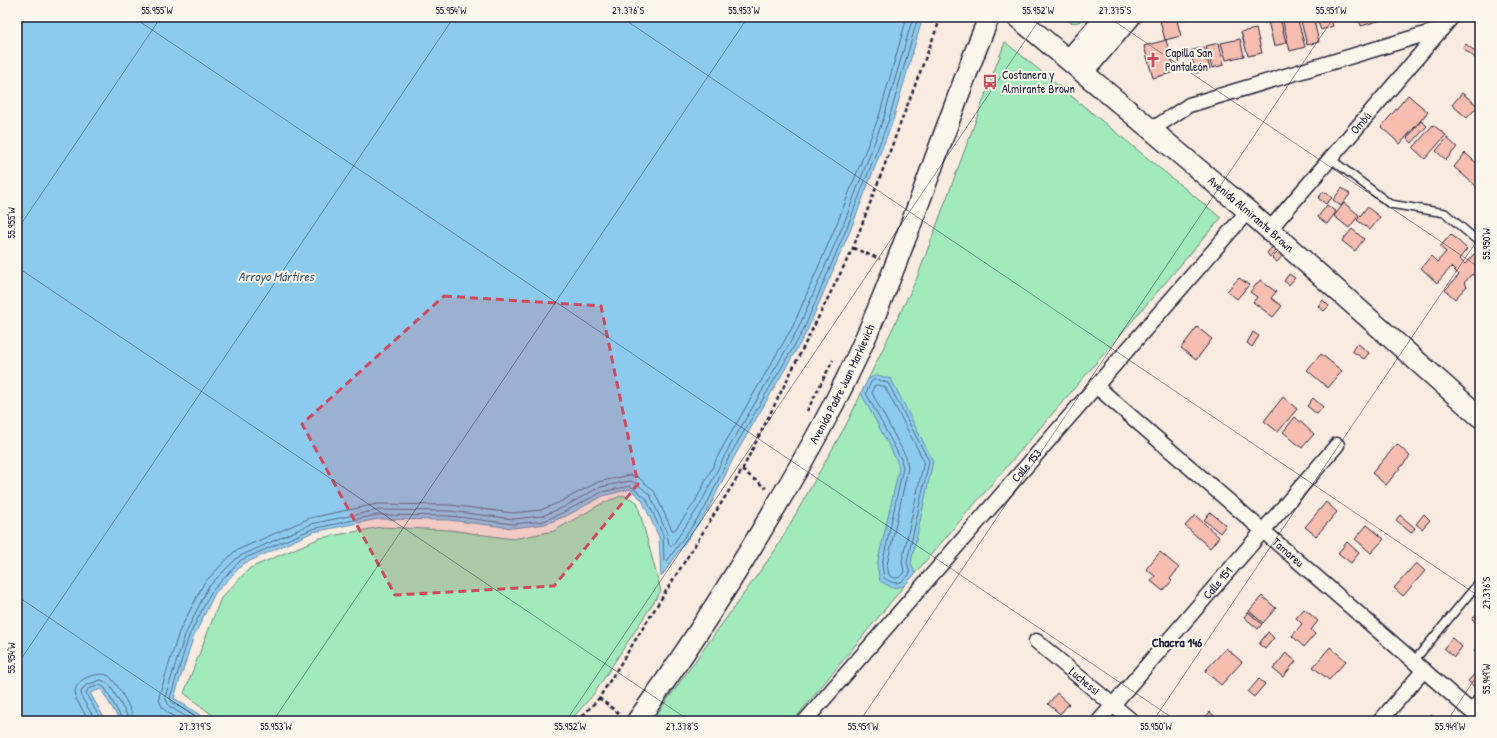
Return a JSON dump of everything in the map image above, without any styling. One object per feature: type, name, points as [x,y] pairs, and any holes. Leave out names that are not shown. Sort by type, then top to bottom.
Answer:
[{"type":"main road","name":"Avenida Padre Juan Markievich","points":[[637,721],[744,560],[808,453],[829,411],[867,334],[896,265],[968,67],[989,17]]},
{"type":"main road","name":"Avenida Almirante Brown","points":[[1017,17],[1248,211],[1480,417]]},
{"type":"main road","points":[[1076,66],[1106,17]]},
{"type":"main road","points":[[1076,66],[1130,17]]},
{"type":"street","name":"Ombú","points":[[1269,230],[1452,17]]},
{"type":"street","points":[[1151,130],[1189,105],[1442,28]]},
{"type":"street","name":"Calle 153","points":[[805,721],[1248,211]]},
{"type":"street","name":"Tamareu","points":[[1096,386],[1480,719]]},
{"type":"street","name":"Calle 151","points":[[1098,721],[1337,445]]},
{"type":"street","name":"Luchessi","points":[[1036,641],[1132,721]]},
{"type":"street","points":[[1380,721],[1419,665]]},
{"type":"lane","points":[[1331,159],[1390,204],[1445,213],[1480,243]]},
{"type":"lane","points":[[1419,665],[1480,581]]},
{"type":"lane","points":[[1469,709],[1480,696]]},
{"type":"path","points":[[578,721],[599,698],[742,470],[853,248],[941,17]]},
{"type":"path","points":[[853,248],[884,260]]},
{"type":"path","points":[[806,413],[835,358]]},
{"type":"path","points":[[742,470],[768,489],[771,482]]},
{"type":"path","points":[[599,698],[623,717],[620,721]]},
{"type":"highlighted area","points":[[444,296],[601,306],[638,484],[554,586],[395,595],[302,424]]},
{"type":"green space","points":[[1062,17],[1085,17],[1074,23]]},
{"type":"green space","points":[[1005,42],[1221,218],[904,586],[793,721],[652,721],[776,549],[847,423],[917,278]]},
{"type":"green space","points":[[623,495],[637,502],[661,591],[593,695],[570,721],[220,721],[184,693],[221,598],[250,568],[320,538],[381,527],[450,530],[513,539],[554,531],[601,504]]},
{"type":"water","name":"Arroyo Mártires","points":[[17,17],[923,17],[893,120],[852,226],[806,333],[734,457],[708,510],[661,577],[659,537],[642,500],[630,489],[603,496],[566,516],[545,524],[513,528],[449,520],[378,519],[313,532],[243,564],[215,593],[193,638],[174,698],[209,721],[120,721],[101,689],[90,693],[106,721],[17,721]]},
{"type":"water","points":[[877,375],[891,379],[933,461],[911,563],[915,574],[904,586],[893,588],[880,581],[877,565],[899,469],[897,461],[861,393],[868,379]]},
{"type":"building","points":[[1159,17],[1176,17],[1181,36],[1165,40]]},
{"type":"building","points":[[1179,17],[1193,17],[1180,21]]},
{"type":"building","points":[[1297,17],[1305,47],[1290,51],[1282,18]]},
{"type":"building","points":[[1300,17],[1313,17],[1319,42],[1307,45]]},
{"type":"building","points":[[1316,17],[1330,17],[1333,26],[1321,30]]},
{"type":"building","points":[[1358,17],[1380,17],[1381,20],[1361,26]]},
{"type":"building","points":[[1280,18],[1286,43],[1274,46],[1268,21]]},
{"type":"building","points":[[1256,29],[1262,53],[1248,56],[1241,32]]},
{"type":"building","points":[[1240,39],[1244,56],[1226,60],[1221,43]]},
{"type":"building","points":[[1166,40],[1175,72],[1153,78],[1144,46]]},
{"type":"building","points":[[1219,43],[1224,65],[1212,68],[1206,46]]},
{"type":"building","points":[[1466,44],[1478,54],[1475,58],[1463,48]]},
{"type":"building","points":[[1204,47],[1210,69],[1196,73],[1190,51]]},
{"type":"building","points":[[1462,93],[1478,106],[1467,118],[1452,105]]},
{"type":"building","points":[[1408,95],[1428,112],[1400,144],[1381,127]]},
{"type":"building","points":[[1421,121],[1427,126],[1412,143],[1407,138]]},
{"type":"building","points":[[1433,125],[1446,135],[1425,159],[1413,148]]},
{"type":"building","points":[[1447,138],[1457,147],[1446,160],[1436,151]]},
{"type":"building","points":[[1465,153],[1480,166],[1480,183],[1477,187],[1454,167]]},
{"type":"building","points":[[1342,188],[1350,194],[1341,206],[1333,200]]},
{"type":"building","points":[[1324,191],[1332,198],[1326,204],[1318,198]]},
{"type":"building","points":[[1344,203],[1359,215],[1349,228],[1334,216]]},
{"type":"building","points":[[1327,205],[1336,212],[1327,224],[1318,217]]},
{"type":"building","points":[[1367,207],[1380,217],[1370,230],[1357,220]]},
{"type":"building","points":[[1352,229],[1364,239],[1355,251],[1342,241]]},
{"type":"building","points":[[1451,234],[1467,249],[1459,259],[1465,264],[1474,254],[1480,260],[1480,272],[1475,277],[1472,274],[1464,283],[1467,286],[1455,299],[1445,290],[1459,275],[1451,267],[1437,283],[1421,268],[1431,256],[1437,262],[1446,252],[1440,247]]},
{"type":"building","points":[[1272,247],[1276,251],[1270,257],[1267,253]]},
{"type":"building","points":[[1281,249],[1285,253],[1277,262],[1272,258]]},
{"type":"building","points":[[1289,274],[1295,278],[1289,285],[1284,281]]},
{"type":"building","points":[[1239,278],[1249,285],[1237,299],[1227,291]]},
{"type":"building","points":[[1260,280],[1276,292],[1271,298],[1282,306],[1273,317],[1253,302],[1257,297],[1250,292]]},
{"type":"building","points":[[1323,300],[1329,306],[1324,311],[1318,306]]},
{"type":"building","points":[[1197,327],[1212,339],[1196,360],[1181,348]]},
{"type":"building","points":[[1253,332],[1259,336],[1252,347],[1247,343]]},
{"type":"building","points":[[1357,343],[1369,353],[1364,359],[1352,351]]},
{"type":"building","points":[[1321,354],[1342,371],[1328,388],[1307,370]]},
{"type":"building","points":[[1283,397],[1297,409],[1278,432],[1264,421]]},
{"type":"building","points":[[1313,398],[1323,407],[1317,414],[1307,406]]},
{"type":"building","points":[[1295,417],[1314,434],[1302,448],[1283,432]]},
{"type":"building","points":[[1397,444],[1410,456],[1386,485],[1372,473]]},
{"type":"building","points":[[1326,502],[1337,512],[1316,536],[1305,527]]},
{"type":"building","points":[[1210,512],[1226,525],[1220,533],[1204,520]]},
{"type":"building","points":[[1424,514],[1430,520],[1422,529],[1416,524]]},
{"type":"building","points":[[1195,515],[1219,537],[1210,548],[1185,526]]},
{"type":"building","points":[[1400,515],[1415,528],[1411,533],[1396,520]]},
{"type":"building","points":[[1367,525],[1384,539],[1371,553],[1355,539]]},
{"type":"building","points":[[1347,542],[1359,553],[1351,563],[1338,553]]},
{"type":"building","points":[[1160,552],[1179,568],[1170,579],[1172,581],[1163,591],[1151,581],[1155,576],[1146,569]]},
{"type":"building","points":[[1416,563],[1425,571],[1403,596],[1394,588]]},
{"type":"building","points":[[1262,596],[1276,608],[1263,623],[1249,611]]},
{"type":"building","points":[[1304,609],[1318,621],[1311,630],[1315,634],[1304,647],[1292,636],[1302,624],[1296,618]]},
{"type":"building","points":[[1480,610],[1480,626],[1472,619]]},
{"type":"building","points":[[1248,612],[1262,624],[1258,629],[1244,617]]},
{"type":"building","points":[[1268,632],[1274,638],[1265,649],[1259,644]]},
{"type":"building","points":[[1452,638],[1462,647],[1454,657],[1444,648]]},
{"type":"building","points":[[1480,644],[1480,655],[1474,650]]},
{"type":"building","points":[[1330,647],[1346,661],[1329,680],[1313,667]]},
{"type":"building","points":[[1226,648],[1242,662],[1221,685],[1205,671]]},
{"type":"building","points":[[1286,653],[1296,661],[1283,677],[1273,669]]},
{"type":"building","points":[[1480,668],[1480,683],[1476,688],[1468,681]]},
{"type":"building","points":[[1259,679],[1265,684],[1254,697],[1248,692]]},
{"type":"building","points":[[1057,693],[1069,704],[1060,714],[1048,704]]},
{"type":"building","points":[[1210,712],[1220,721],[1202,721]]},
{"type":"building","points":[[1431,715],[1438,721],[1426,721]]},
{"type":"place","name":"Capilla San Pantaleón","points":[[1153,60]]},
{"type":"place","name":"Costanera y Almirante Brown","points":[[990,82]]},
{"type":"district","name":"Chacra 146","points":[[1177,642]]}]
